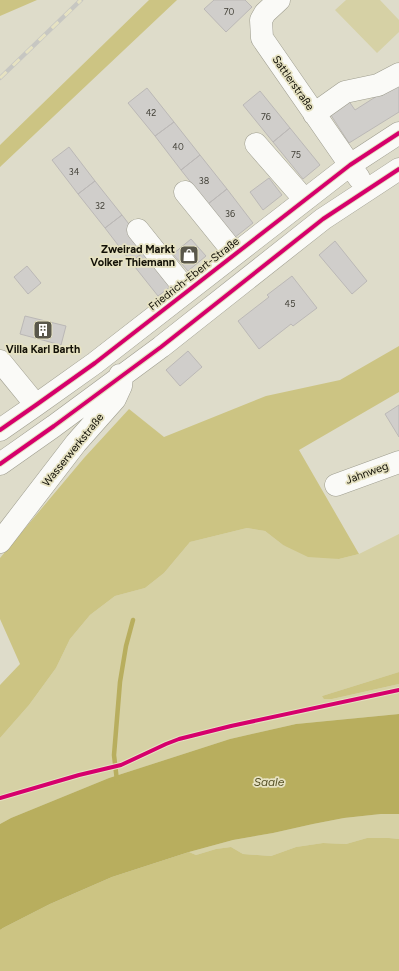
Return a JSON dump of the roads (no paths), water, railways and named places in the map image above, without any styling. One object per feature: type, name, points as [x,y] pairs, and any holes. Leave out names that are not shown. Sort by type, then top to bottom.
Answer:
[{"type":"street","name":"Sattlerstraße","points":[[279,0],[265,13],[261,20],[262,38],[367,190]]},
{"type":"street","points":[[314,114],[345,92],[378,84],[399,74]]},
{"type":"street","name":"Friedrich-Ebert-Straße","points":[[0,430],[105,355],[350,165],[399,133]]},
{"type":"street","points":[[256,144],[304,200]]},
{"type":"street","points":[[0,464],[161,347],[323,219],[399,170]]},
{"type":"street","points":[[185,192],[235,254]]},
{"type":"street","points":[[138,230],[187,291]]},
{"type":"street","points":[[105,355],[122,376]]},
{"type":"street","points":[[0,361],[36,405]]},
{"type":"street","name":"Wasserwerkstraße","points":[[0,542],[76,443],[115,399],[121,386],[122,376]]},
{"type":"street","name":"Jahnweg","points":[[336,485],[399,462]]},
{"type":"water","name":"Saale","points":[[399,714],[399,814],[381,814],[344,818],[233,840],[189,852],[112,877],[50,904],[0,930],[0,824],[11,818],[109,778],[230,739],[296,724]]},
{"type":"waterway","points":[[117,781],[114,755],[120,682],[126,646],[133,620]]},
{"type":"railway","points":[[0,78],[81,0]]},
{"type":"place","name":"Zweirad Markt Volker Thiemann","points":[[189,255]]},
{"type":"place","name":"Villa Karl Barth","points":[[43,330]]}]
